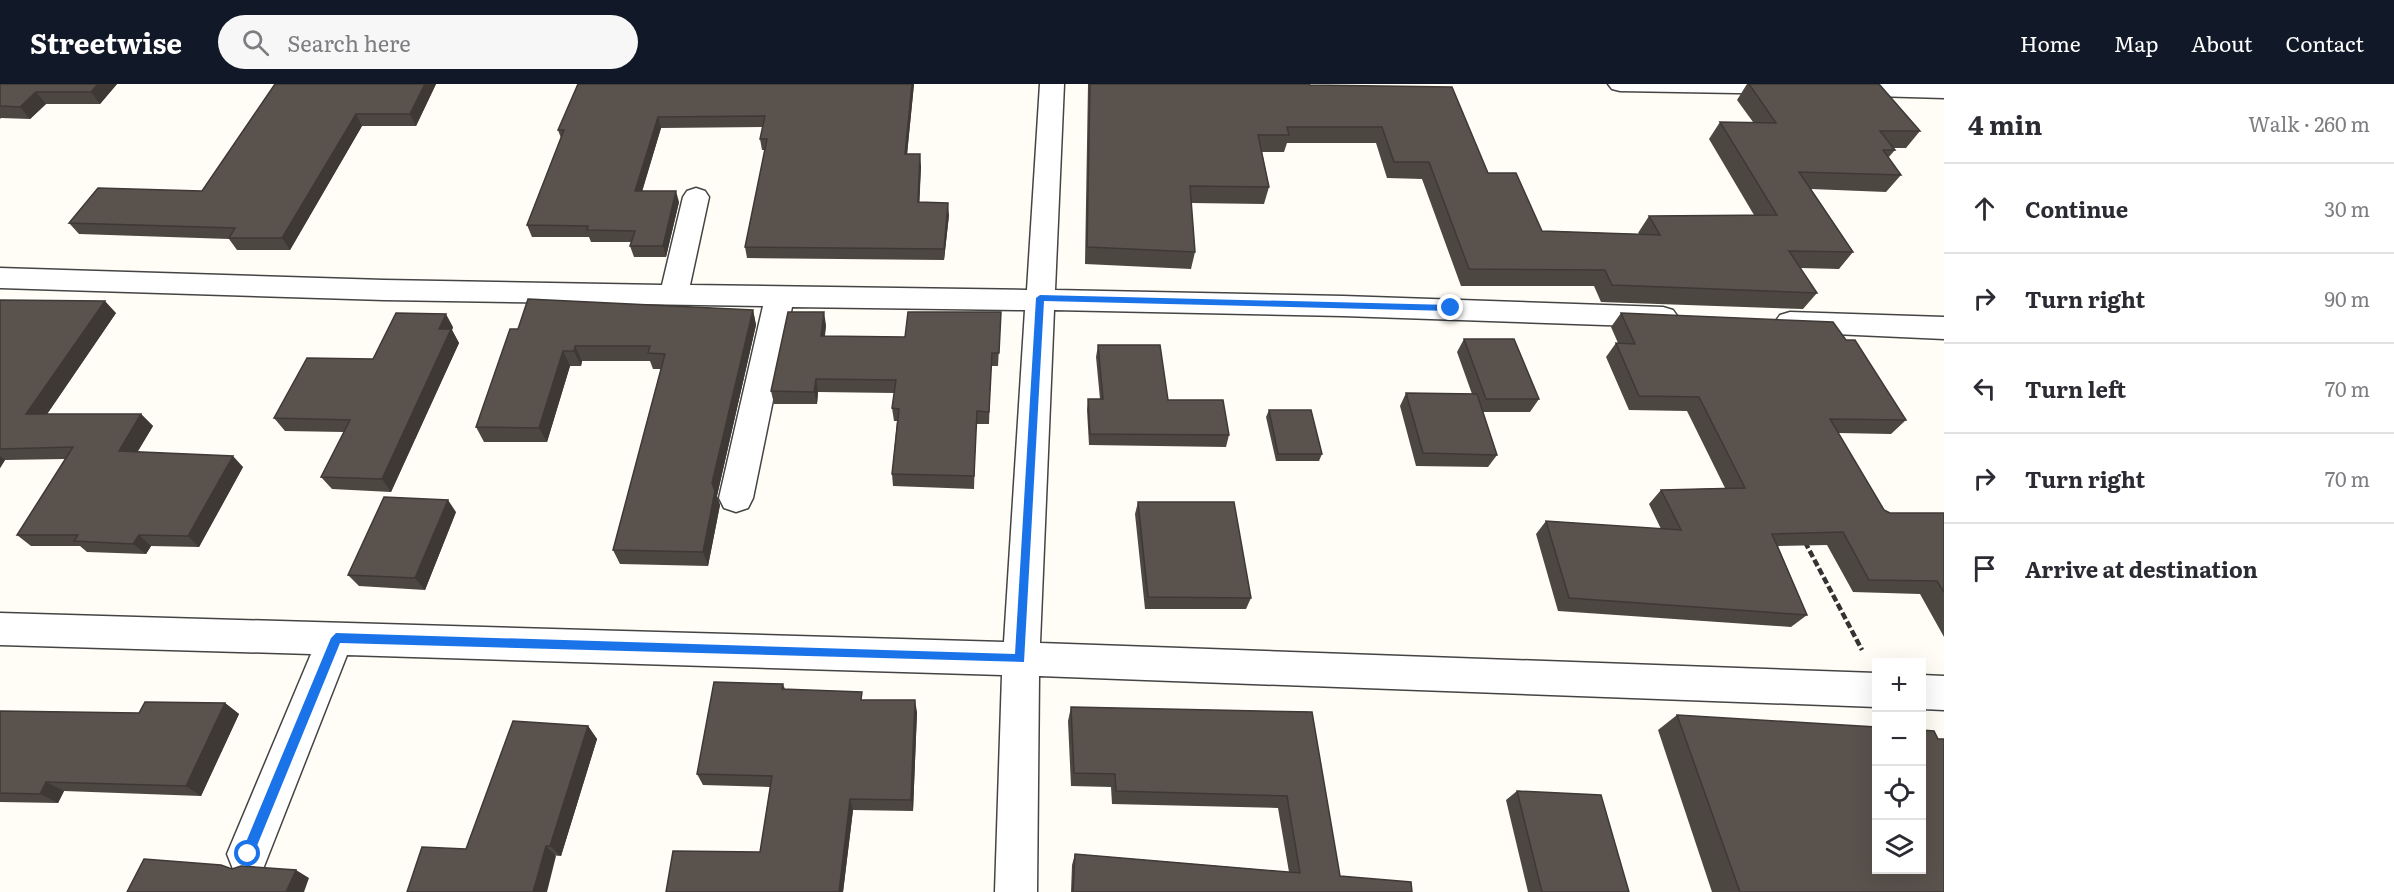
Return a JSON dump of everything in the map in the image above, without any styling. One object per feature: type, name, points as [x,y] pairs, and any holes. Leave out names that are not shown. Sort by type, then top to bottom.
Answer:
[{"type":"street","points":[[1016,892],[1021,659],[1052,84]]},
{"type":"street","points":[[1620,84],[1944,91]]},
{"type":"street","points":[[674,294],[696,197]]},
{"type":"street","points":[[0,278],[385,290],[1040,298],[1451,308],[1688,318]]},
{"type":"street","points":[[735,498],[780,295]]},
{"type":"street","points":[[1758,321],[1944,328]]},
{"type":"street","points":[[0,629],[1021,659],[1871,674]]},
{"type":"street","points":[[248,854],[336,638]]},
{"type":"street","points":[[1926,692],[1944,693]]},
{"type":"path","points":[[1805,541],[1871,674]]},
{"type":"building","points":[[0,84],[98,84],[91,92],[36,92],[20,107],[0,106]]},
{"type":"building","points":[[275,84],[425,84],[410,114],[356,114],[282,238],[229,238],[235,228],[69,223],[98,188],[202,191]]},
{"type":"building","points":[[578,84],[912,84],[905,154],[920,154],[918,202],[948,203],[944,249],[745,247],[767,139],[760,139],[765,116],[658,117],[635,191],[676,191],[663,246],[630,246],[635,231],[587,230],[588,226],[527,225],[564,130],[558,130]]},
{"type":"building","points":[[1090,84],[1309,84],[1452,87],[1488,173],[1516,173],[1542,231],[1660,235],[1649,216],[1777,215],[1720,122],[1776,123],[1749,84],[1879,84],[1920,131],[1880,131],[1895,150],[1883,150],[1901,175],[1799,172],[1853,252],[1789,251],[1817,293],[1612,285],[1605,270],[1469,269],[1429,162],[1394,162],[1382,127],[1287,127],[1289,135],[1258,135],[1269,187],[1190,186],[1195,252],[1087,247]]},
{"type":"building","points":[[528,299],[753,310],[712,483],[715,491],[703,552],[613,550],[665,354],[648,353],[650,346],[575,346],[574,351],[563,351],[539,428],[476,427],[510,329],[518,329]]},
{"type":"building","points":[[0,300],[105,301],[26,414],[141,414],[119,451],[233,456],[188,536],[139,535],[133,544],[74,541],[78,535],[17,535],[73,447],[0,449]]},
{"type":"building","points":[[788,312],[824,312],[821,336],[905,337],[908,312],[1001,312],[999,353],[992,353],[989,412],[977,411],[974,476],[892,474],[899,409],[892,408],[896,380],[816,379],[814,392],[771,391]]},
{"type":"building","points":[[396,313],[446,314],[439,329],[451,329],[382,479],[321,477],[350,420],[274,418],[307,358],[373,359]]},
{"type":"building","points":[[1621,313],[1833,322],[1846,340],[1855,340],[1906,420],[1830,419],[1884,510],[1890,513],[1944,513],[1944,592],[1937,581],[1869,580],[1843,532],[1772,534],[1807,615],[1569,598],[1546,521],[1681,530],[1661,490],[1745,488],[1699,397],[1639,396],[1616,343],[1635,344]]},
{"type":"building","points":[[1464,339],[1514,339],[1539,399],[1486,399]]},
{"type":"building","points":[[1098,345],[1160,345],[1168,400],[1223,400],[1229,435],[1090,434],[1088,399],[1103,399]]},
{"type":"building","points":[[1406,393],[1477,394],[1497,455],[1423,453]]},
{"type":"building","points":[[1269,410],[1311,410],[1322,454],[1278,454]]},
{"type":"building","points":[[384,497],[448,500],[415,578],[348,575]]},
{"type":"building","points":[[1138,502],[1234,502],[1251,598],[1148,597]]},
{"type":"building","points":[[714,682],[783,684],[782,689],[862,692],[861,700],[915,700],[911,800],[850,799],[839,892],[666,892],[673,851],[760,852],[772,776],[697,774]]},
{"type":"building","points":[[145,702],[225,703],[186,786],[46,782],[40,794],[0,793],[0,711],[139,713]]},
{"type":"building","points":[[1071,707],[1312,712],[1340,876],[1411,882],[1412,892],[1073,892],[1075,854],[1300,873],[1287,796],[1116,791],[1115,774],[1074,773]]},
{"type":"building","points":[[1677,715],[1872,727],[1872,874],[1926,874],[1926,730],[1934,731],[1938,739],[1944,739],[1944,892],[1740,892]]},
{"type":"building","points":[[513,721],[588,726],[550,846],[546,846],[533,892],[407,892],[422,847],[466,849]]},
{"type":"building","points":[[1517,791],[1601,795],[1629,892],[1542,892]]},
{"type":"building","points":[[144,859],[221,865],[232,869],[241,866],[296,870],[286,892],[127,892]]},
{"type":"route","points":[[248,854],[336,638],[1021,659],[1040,298],[1451,308]]}]
